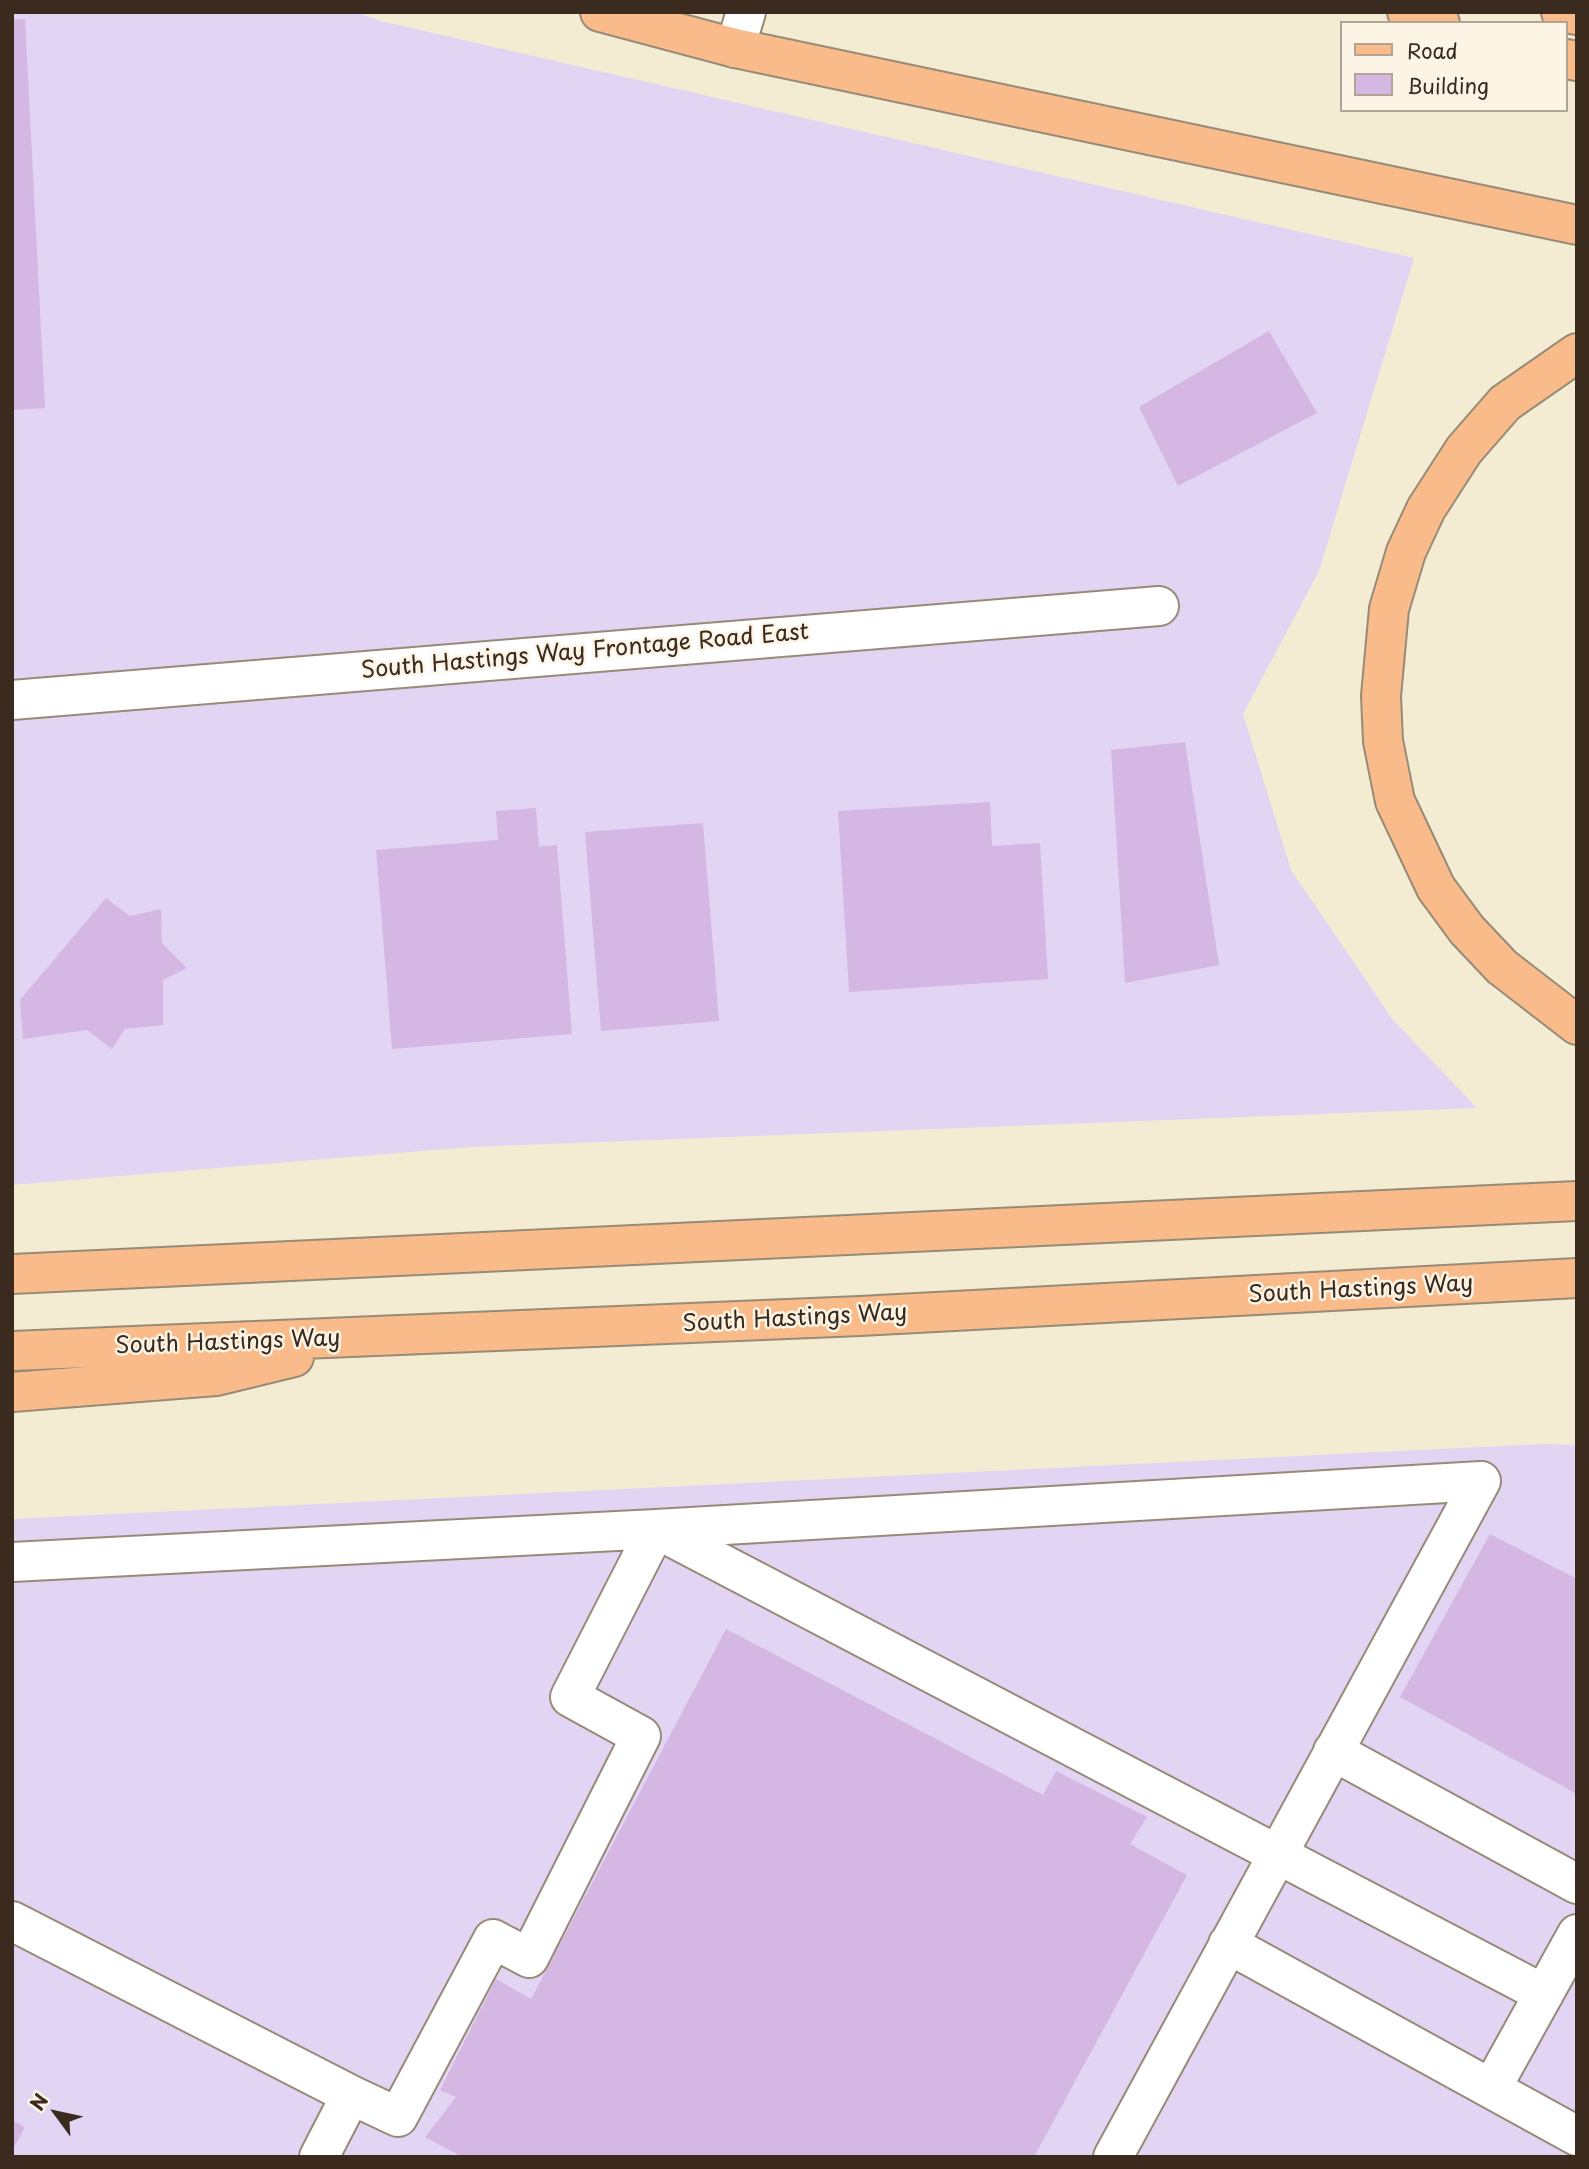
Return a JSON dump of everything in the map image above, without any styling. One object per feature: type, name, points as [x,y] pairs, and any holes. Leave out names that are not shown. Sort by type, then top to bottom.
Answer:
[{"type":"main road","points":[[600,12],[735,48],[1577,225]]},
{"type":"main road","points":[[1407,12],[1434,21]]},
{"type":"main road","points":[[1561,12],[1577,16]]},
{"type":"main road","points":[[1577,353],[1505,403],[1464,450],[1426,509],[1406,552],[1389,609],[1381,696],[1383,741],[1395,801],[1436,888],[1467,930],[1502,967],[1577,1025]]},
{"type":"main road","points":[[12,1273],[1577,1200]]},
{"type":"main road","name":"South Hastings Way","points":[[12,1352],[860,1316],[1577,1278]]},
{"type":"main road","points":[[12,1392],[216,1376],[376,1336]]},
{"type":"street","points":[[735,48],[746,12]]},
{"type":"street","name":"South Hastings Way Frontage Road East","points":[[12,700],[1159,606]]},
{"type":"street","points":[[12,1562],[656,1529],[1481,1481],[1113,2157]]},
{"type":"street","points":[[656,1529],[1544,1994]]},
{"type":"street","points":[[12,1922],[398,2117],[494,1939],[529,1958],[641,1736],[570,1697],[656,1529]]},
{"type":"street","points":[[1333,1751],[1577,1884]]},
{"type":"street","points":[[1491,2089],[1577,1934]]},
{"type":"street","points":[[1228,1944],[1577,2136]]},
{"type":"street","points":[[318,2157],[351,2095]]},
{"type":"shaded area","points":[[12,12],[355,12],[381,21],[1414,258],[1319,571],[1243,714],[1291,870],[1393,1020],[1477,1108],[471,1147],[12,1185]]},
{"type":"shaded area","points":[[1542,1444],[1577,1445],[1577,2157],[12,2157],[12,1519]]},
{"type":"building","points":[[12,19],[25,19],[45,408],[12,410]]},
{"type":"building","points":[[1269,331],[1317,413],[1178,486],[1139,407]]},
{"type":"building","points":[[1185,742],[1219,965],[1125,983],[1111,750]]},
{"type":"building","points":[[990,802],[992,846],[1040,843],[1048,979],[849,992],[838,811]]},
{"type":"building","points":[[536,808],[539,847],[557,845],[572,1034],[392,1049],[376,850],[498,840],[496,811]]},
{"type":"building","points":[[703,823],[719,1021],[601,1031],[585,832]]},
{"type":"building","points":[[106,898],[130,916],[161,909],[162,943],[187,968],[163,980],[163,1025],[125,1029],[112,1049],[87,1030],[23,1039],[20,1000]]},
{"type":"building","points":[[1490,1534],[1577,1579],[1577,1794],[1400,1697]]},
{"type":"building","points":[[726,1629],[1043,1795],[1056,1771],[1147,1817],[1130,1844],[1187,1875],[1034,2157],[463,2157],[425,2137],[456,2097],[440,2090],[496,1979],[531,1999]]},
{"type":"building","points":[[12,2120],[25,2127],[12,2151]]}]
